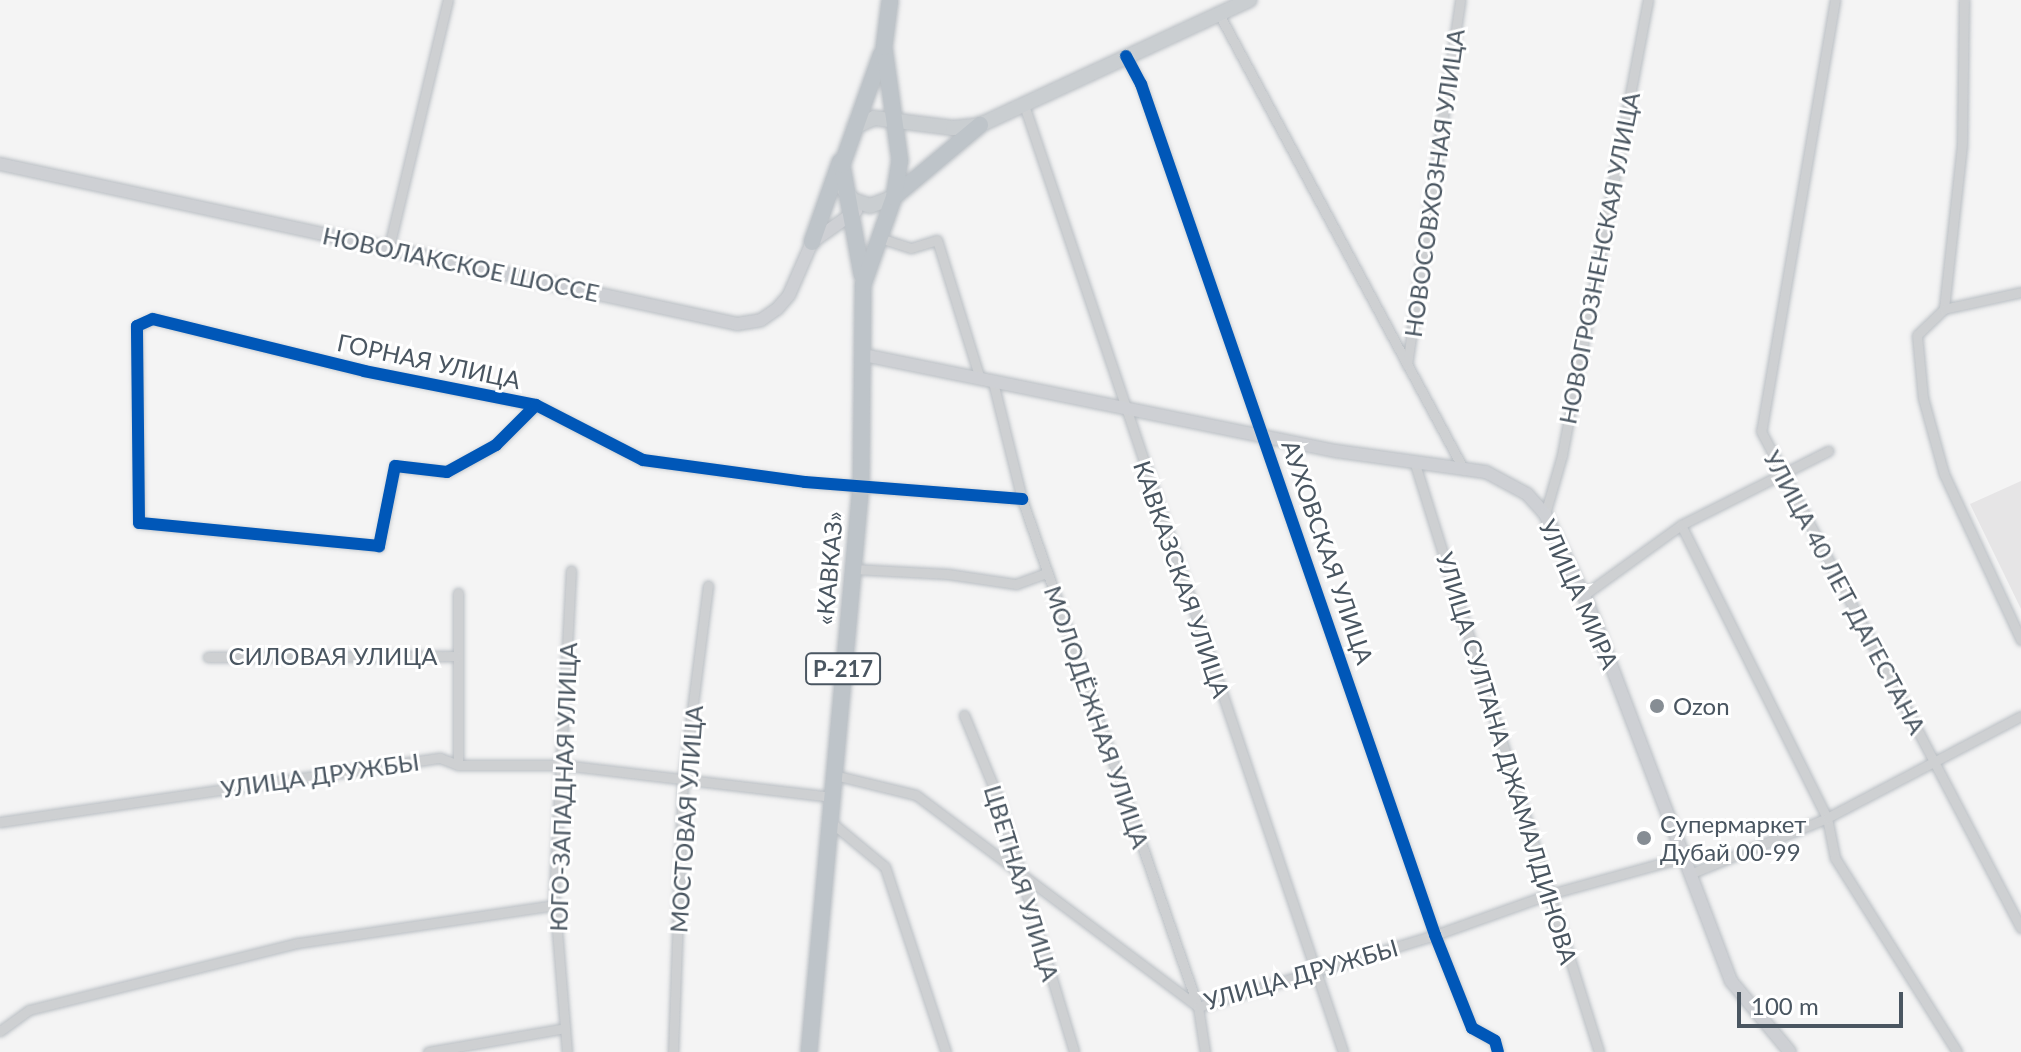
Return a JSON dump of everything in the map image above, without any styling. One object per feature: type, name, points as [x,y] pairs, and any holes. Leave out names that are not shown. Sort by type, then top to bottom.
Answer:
[{"type":"highway","name":"«КАВКАЗ»","points":[[809,1052],[861,484],[863,285],[894,197],[900,161],[884,47],[890,0]]},
{"type":"highway","name":"Р-217","points":[[812,242],[884,47]]},
{"type":"highway","points":[[894,197],[980,125]]},
{"type":"highway","name":"Р-217","points":[[851,134],[845,191],[863,285]]},
{"type":"main road","points":[[851,134],[874,118],[953,128],[980,125],[1249,0]]},
{"type":"main road","name":"НОВОЛАКСКОЕ ШОССЕ","points":[[0,164],[737,324],[761,320],[777,309],[789,295],[812,242],[851,213],[870,206]]},
{"type":"main road","points":[[845,191],[853,200],[870,206],[894,197]]},
{"type":"main road","name":"УЛИЦА МИРА","points":[[864,355],[1265,437],[1509,480],[1545,514],[1584,595],[1731,981],[1790,1052]]},
{"type":"street","points":[[389,247],[448,0]]},
{"type":"street","name":"НОВОСОВХОЗНАЯ УЛИЦА","points":[[1407,367],[1460,0]]},
{"type":"street","name":"НОВОГРОЗНЕНСКАЯ УЛИЦА","points":[[1545,514],[1562,455],[1648,0]]},
{"type":"street","name":"УЛИЦА 40 ЛЕТ ДАГЕСТАНА","points":[[1835,0],[1761,431],[2021,928]]},
{"type":"street","points":[[1944,309],[1962,145],[1964,0]]},
{"type":"street","points":[[1219,14],[1464,470]]},
{"type":"street","name":"АУХОВСКАЯ УЛИЦА","points":[[1126,56],[1141,84],[1435,935],[1472,1028],[1495,1041],[1498,1052]]},
{"type":"street","name":"КАВКАЗСКАЯ УЛИЦА","points":[[1024,105],[1123,408],[1318,971],[1343,1052]]},
{"type":"street","name":"МОЛОДЁЖНАЯ УЛИЦА","points":[[886,240],[911,248],[937,240],[987,380],[1047,573],[1198,1007],[1205,1052]]},
{"type":"street","points":[[2021,292],[1944,309],[1917,335],[1923,398],[1944,474],[2021,640]]},
{"type":"street","name":"ГОРНАЯ УЛИЦА","points":[[536,405],[496,445],[447,472],[395,466],[379,546],[139,523],[137,326],[153,319],[364,371],[536,405],[643,460],[1022,499]]},
{"type":"street","points":[[1584,595],[1681,525],[1730,498],[1783,478],[1828,451]]},
{"type":"street","name":"УЛИЦА СУЛТАНА ДЖАМАЛДИНОВА","points":[[1415,464],[1599,1052]]},
{"type":"street","points":[[1681,525],[1827,818],[1835,858],[1957,1052]]},
{"type":"street","points":[[853,569],[948,574],[1016,584],[1047,573]]},
{"type":"street","name":"ЮГО-ЗАПАДНАЯ УЛИЦА","points":[[567,1052],[554,905],[571,570]]},
{"type":"street","name":"МОСТОВАЯ УЛИЦА","points":[[673,1052],[683,781],[708,586]]},
{"type":"street","name":"СИЛОВАЯ УЛИЦА","points":[[458,593],[458,765]]},
{"type":"street","name":"СИЛОВАЯ УЛИЦА","points":[[208,657],[457,656]]},
{"type":"street","name":"ЦВЕТНАЯ УЛИЦА","points":[[964,715],[1019,869],[1074,1052]]},
{"type":"street","points":[[1690,874],[1827,818],[2021,716]]},
{"type":"street","name":"УЛИЦА ДРУЖБЫ","points":[[0,822],[440,758],[458,765],[563,765],[832,797]]},
{"type":"street","name":"УЛИЦА ДРУЖБЫ","points":[[834,775],[916,795],[1019,869],[1198,1007],[1435,935],[1550,894],[1684,857]]},
{"type":"street","points":[[830,819],[838,833],[885,867],[946,1052]]},
{"type":"street","points":[[0,1031],[29,1010],[298,943],[554,905]]},
{"type":"street","points":[[428,1052],[565,1028]]},
{"type":"shaded area","points":[[2021,481],[2021,609],[1970,504]]},
{"type":"cycle path","points":[[1126,56],[1141,84],[1435,935],[1472,1028],[1495,1041],[1498,1052]]},
{"type":"cycle path","points":[[536,405],[496,445],[447,472],[395,466],[379,546],[139,523],[137,326],[153,319],[364,371],[536,405],[643,460],[805,482],[1022,499]]},
{"type":"place","name":"Ozon","points":[[1657,706]]},
{"type":"place","name":"Супермаркет Дубай 00-99","points":[[1644,838]]}]
